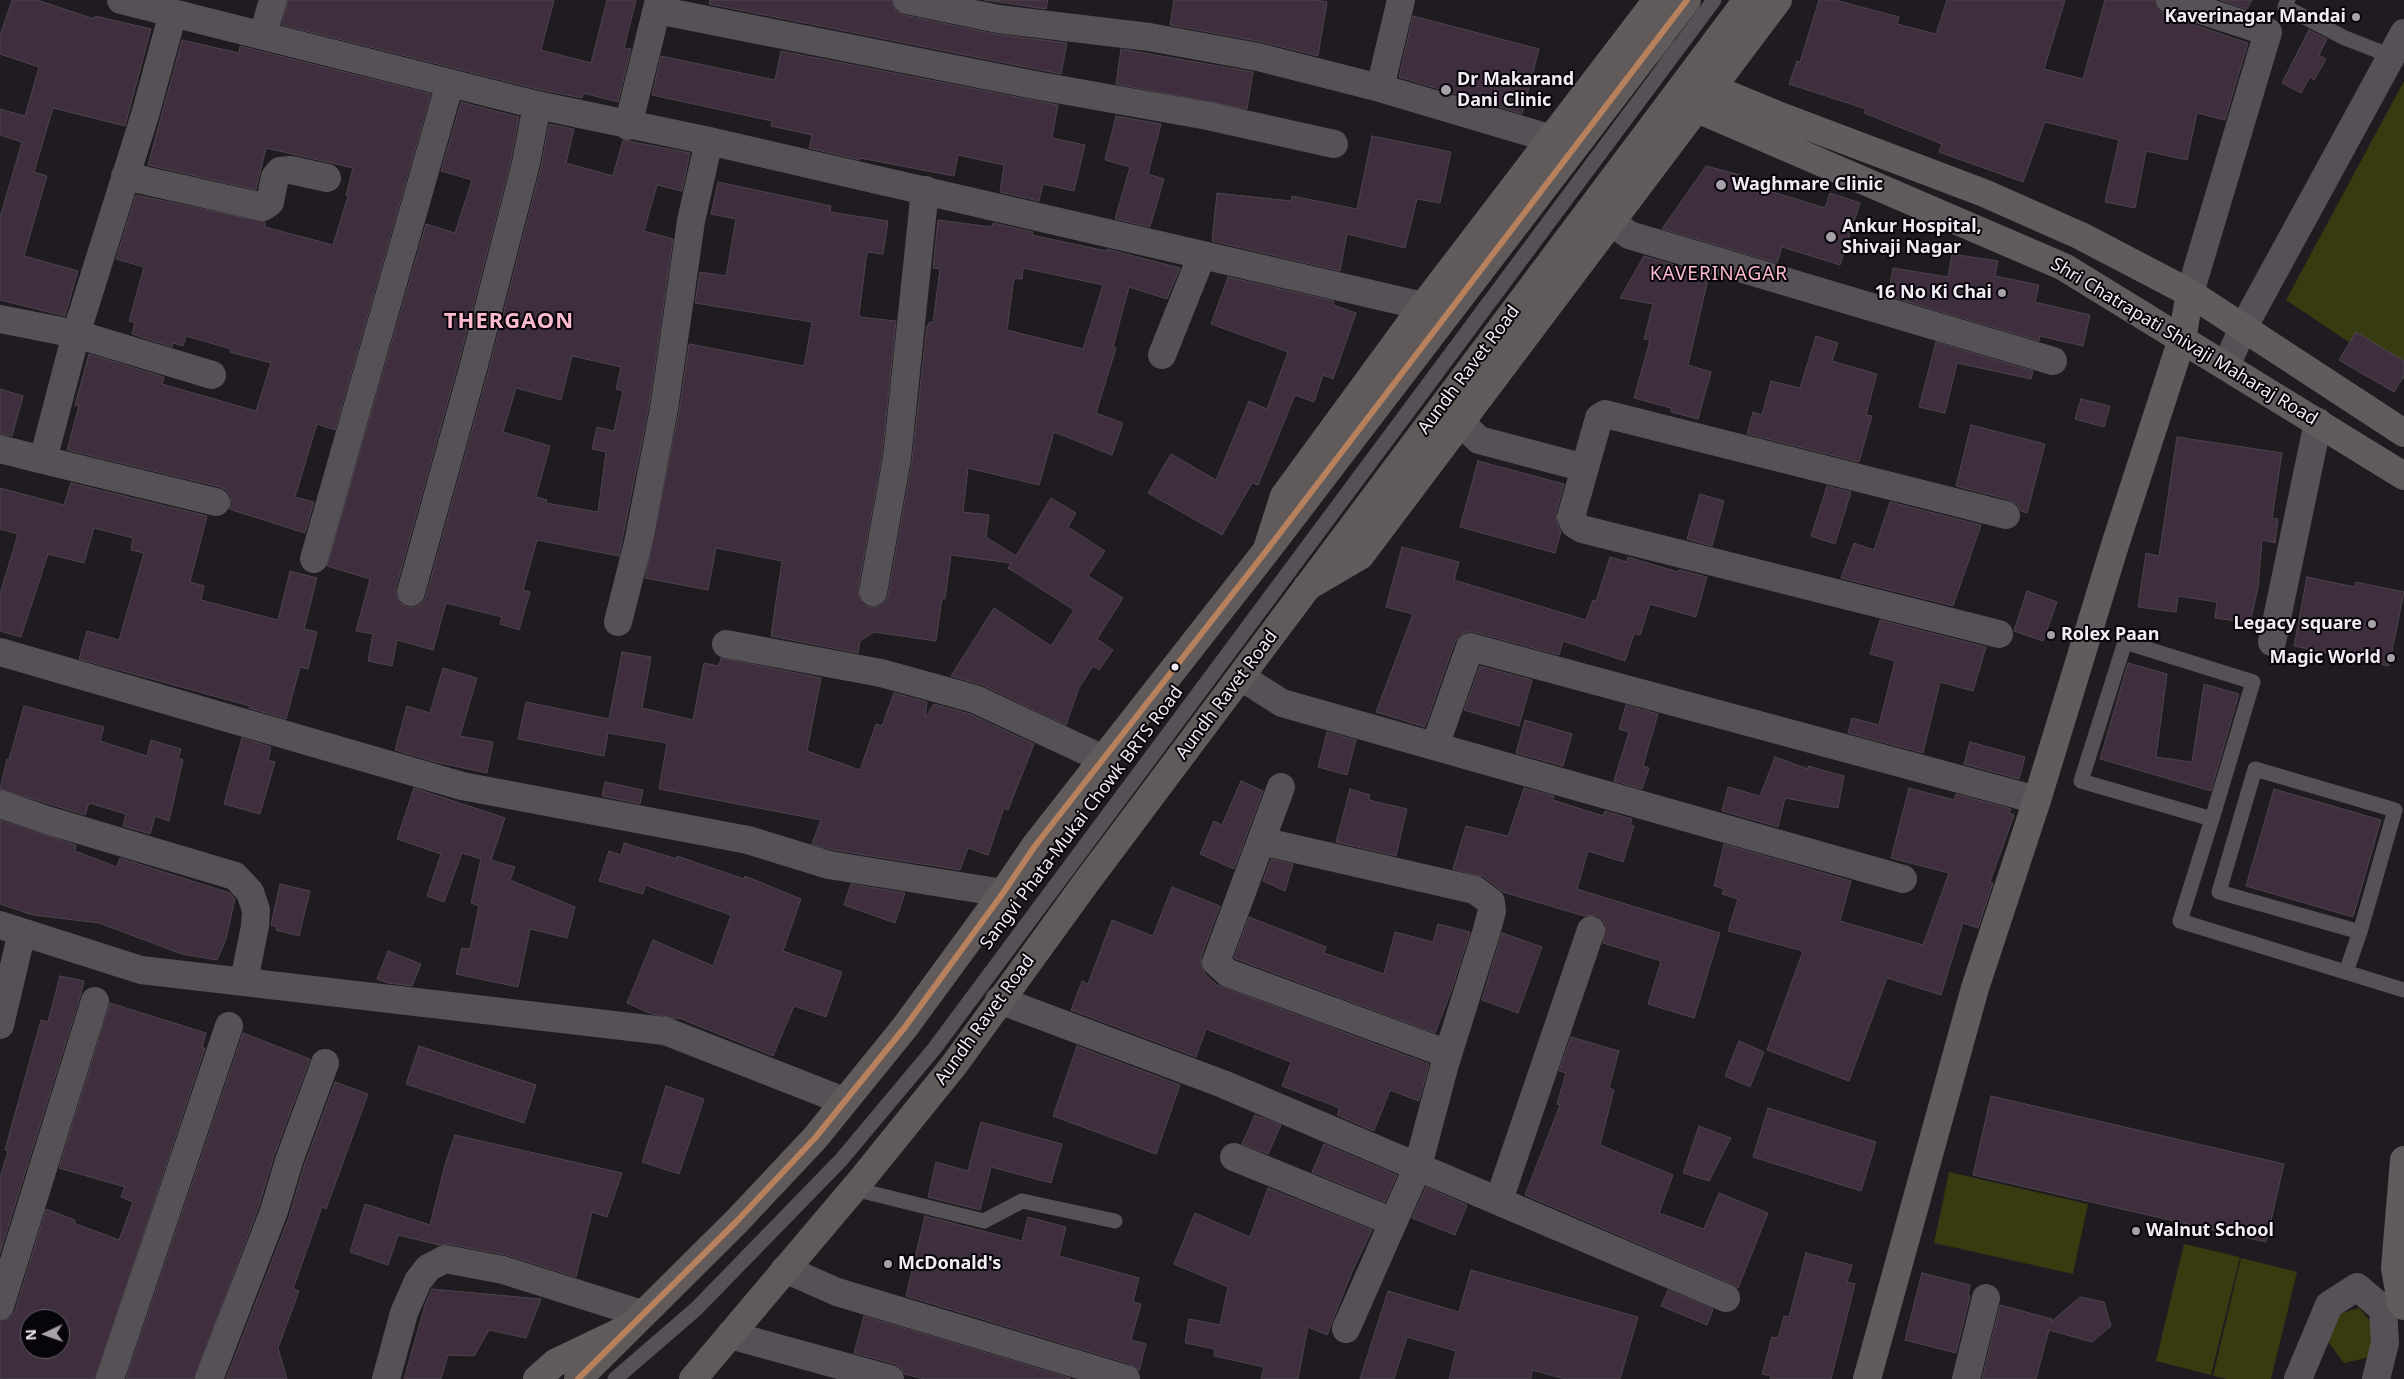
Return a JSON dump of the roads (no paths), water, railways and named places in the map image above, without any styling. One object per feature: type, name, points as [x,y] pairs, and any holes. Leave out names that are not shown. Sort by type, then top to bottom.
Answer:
[{"type":"main road","points":[[578,1379],[737,1221],[815,1138],[904,1027],[1003,893],[1035,846],[1267,550],[1687,0]]},
{"type":"main road","name":"Aundh Ravet Road","points":[[693,1379],[854,1189],[954,1065],[999,1000],[1747,0]]},
{"type":"street","points":[[121,0],[537,105],[628,126],[709,141],[925,190],[1423,306]]},
{"type":"street","points":[[263,35],[273,0]]},
{"type":"street","points":[[907,0],[998,19],[1149,37],[1240,54],[1380,88],[1552,139]]},
{"type":"street","points":[[1380,88],[1401,0]]},
{"type":"street","points":[[1267,550],[1284,496],[1423,306],[1552,139],[1628,56],[1644,34],[1657,0]]},
{"type":"street","points":[[1307,587],[1360,556],[1611,221],[1700,95],[1778,0]]},
{"type":"street","points":[[1867,1379],[1975,988],[2037,800],[2115,545],[2182,339],[2190,293],[2268,32],[2170,0]]},
{"type":"street","points":[[628,126],[658,5],[1040,86],[1208,116],[1334,144]]},
{"type":"street","points":[[43,460],[76,334],[145,115],[173,13]]},
{"type":"street","points":[[2226,366],[2243,328],[2398,44]]},
{"type":"street","points":[[314,559],[450,83]]},
{"type":"street","name":"Shri Chatrapati Shivaji Maharaj Road","points":[[1700,95],[2064,267],[2404,476]]},
{"type":"street","points":[[411,592],[474,365],[526,163],[537,105]]},
{"type":"street","name":"Shri Chatrapati Shivaji Maharaj Road","points":[[1769,126],[1984,193],[2080,236],[2190,293],[2404,433]]},
{"type":"street","points":[[618,622],[638,543],[664,409],[691,221],[709,141]]},
{"type":"street","points":[[125,176],[263,207],[270,202],[275,176],[280,171],[291,170],[327,178]]},
{"type":"street","points":[[873,592],[896,458],[925,190]]},
{"type":"street","points":[[1611,221],[1629,235],[2053,361]]},
{"type":"street","points":[[1162,355],[1202,255]]},
{"type":"street","points":[[0,319],[76,334],[212,374]]},
{"type":"street","points":[[1999,634],[1582,528],[1574,524],[1571,517],[1599,418],[1605,414],[2006,515]]},
{"type":"street","points":[[1460,422],[1479,440],[1585,468]]},
{"type":"street","points":[[2272,642],[2318,422]]},
{"type":"street","points":[[0,449],[216,502]]},
{"type":"street","points":[[726,644],[881,673],[975,699],[1103,759]]},
{"type":"street","points":[[1435,746],[1470,647],[2037,800]]},
{"type":"street","points":[[0,652],[462,786],[748,840],[829,864],[1003,893]]},
{"type":"street","points":[[1241,677],[1282,703],[1903,879]]},
{"type":"street","points":[[1281,787],[1216,962],[1228,973],[1448,1054]]},
{"type":"street","points":[[0,804],[50,821],[235,876],[250,892],[256,910],[255,926],[244,981]]},
{"type":"street","points":[[1261,841],[1475,890],[1491,902],[1492,911],[1486,933],[1448,1054],[1418,1166],[1346,1329]]},
{"type":"street","points":[[1,1019],[11,928],[141,970],[665,1031],[844,1101]]},
{"type":"street","points":[[1499,1200],[1591,930]]},
{"type":"street","points":[[999,1000],[1223,1084],[1726,1298]]},
{"type":"street","points":[[0,1306],[95,1001]]},
{"type":"street","points":[[110,1379],[229,1026]]},
{"type":"street","points":[[209,1379],[274,1210],[289,1161],[325,1063]]},
{"type":"street","points":[[1234,1157],[1393,1222]]},
{"type":"street","points":[[2376,1379],[2385,1343],[2398,1305],[2395,1268],[2404,1160]]},
{"type":"street","points":[[386,1379],[404,1313],[418,1281],[428,1268],[445,1258],[503,1270],[635,1321]]},
{"type":"street","points":[[785,1269],[837,1292],[1126,1379]]},
{"type":"street","points":[[2298,1379],[2328,1305],[2357,1287],[2398,1305]]},
{"type":"street","points":[[1966,1379],[1986,1298]]},
{"type":"street","points":[[537,1379],[555,1363],[635,1321]]},
{"type":"street","points":[[730,1335],[890,1379]]},
{"type":"lane","name":"Sangvi Phata-Mukai Chowk BRTS Road","points":[[615,1379],[696,1309],[841,1160],[934,1049],[1714,0]]},
{"type":"lane","points":[[2288,0],[2285,7],[2344,38],[2398,44]]},
{"type":"lane","points":[[2212,819],[2081,781],[2125,642],[2253,682],[2212,819],[2180,921],[2404,990]]},
{"type":"lane","points":[[2346,972],[2360,932],[2394,810],[2255,770],[2219,892],[2360,932]]},
{"type":"lane","points":[[854,1189],[984,1221],[1022,1201],[1115,1221]]},
{"type":"tunnel","points":[[1652,41],[1703,81]]},
{"type":"place","name":"Kaverinagar Mandai","points":[[2356,17]]},
{"type":"place","name":"Dr Makarand Dani Clinic","points":[[1446,90]]},
{"type":"place","name":"Waghmare Clinic","points":[[1721,185]]},
{"type":"place","name":"Ankur Hospital, Shivaji Nagar","points":[[1831,237]]},
{"type":"place","name":"16 No Ki Chai","points":[[2002,293]]},
{"type":"place","name":"Legacy square","points":[[2372,624]]},
{"type":"place","name":"Rolex Paan","points":[[2051,635]]},
{"type":"place","name":"Magic World","points":[[2391,658]]},
{"type":"place","name":"Walnut School","points":[[2136,1231]]},
{"type":"place","name":"McDonald's","points":[[888,1264]]},
{"type":"district","name":"KAVERINAGAR","points":[[1719,275]]},
{"type":"district","name":"THERGAON","points":[[509,322]]}]
